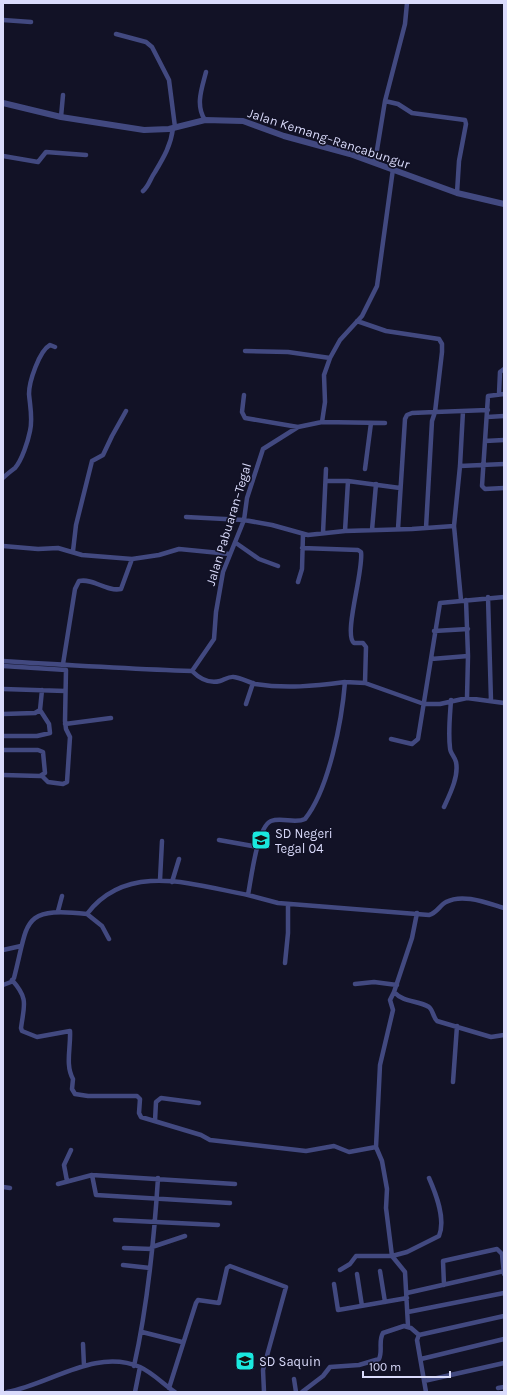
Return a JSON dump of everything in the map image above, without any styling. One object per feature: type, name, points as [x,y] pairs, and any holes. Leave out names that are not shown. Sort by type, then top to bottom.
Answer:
[{"type":"street","points":[[375,162],[385,101],[405,24],[408,3]]},
{"type":"street","points":[[3,20],[31,22]]},
{"type":"street","points":[[116,34],[146,42],[152,47],[169,80],[174,127],[172,139],[164,158],[154,173],[148,186],[143,191]]},
{"type":"street","points":[[205,120],[200,110],[199,100],[206,72]]},
{"type":"street","points":[[61,117],[63,95]]},
{"type":"street","points":[[385,101],[398,104],[412,113],[465,120],[466,124],[459,161],[457,193]]},
{"type":"street","name":"Jalan Kemang–Rancabungur","points":[[3,103],[61,117],[144,130],[174,127],[205,120],[249,122],[275,134],[375,162],[457,193],[504,204]]},
{"type":"street","points":[[3,156],[38,162],[46,152],[86,155]]},
{"type":"street","points":[[322,422],[325,402],[324,375],[330,358],[340,340],[365,311],[378,282],[379,259],[393,169]]},
{"type":"street","points":[[357,321],[386,331],[436,338],[441,341],[442,352],[435,412],[432,421],[426,528]]},
{"type":"street","points":[[3,478],[16,467],[30,433],[32,422],[29,390],[37,362],[42,352],[47,347],[50,345],[55,347]]},
{"type":"street","points":[[245,350],[288,352],[330,358]]},
{"type":"street","points":[[504,369],[500,372],[501,394],[488,396],[482,488],[504,488]]},
{"type":"street","points":[[244,396],[242,412],[245,418],[298,427]]},
{"type":"street","points":[[398,529],[402,451],[407,415],[412,413],[488,410]]},
{"type":"street","points":[[73,551],[76,524],[92,461],[103,455],[126,411]]},
{"type":"street","points":[[463,411],[460,466],[454,526],[468,628],[467,698]]},
{"type":"street","points":[[487,417],[504,416]]},
{"type":"street","name":"Jalan Pabuaran–Tegal","points":[[192,671],[214,639],[220,587],[230,554],[236,543],[244,520],[247,498],[263,449],[298,427],[322,422],[385,423]]},
{"type":"street","points":[[365,469],[371,423]]},
{"type":"street","points":[[485,441],[504,440]]},
{"type":"street","points":[[460,466],[504,464]]},
{"type":"street","points":[[323,533],[326,469]]},
{"type":"street","points":[[326,481],[348,480],[400,488]]},
{"type":"street","points":[[345,531],[348,480]]},
{"type":"street","points":[[372,530],[376,484]]},
{"type":"street","points":[[186,517],[244,520],[278,526],[303,534],[454,526]]},
{"type":"street","points":[[298,582],[302,569],[303,534]]},
{"type":"street","points":[[236,543],[259,559],[278,566]]},
{"type":"street","points":[[3,546],[38,549],[58,548],[82,554],[132,560],[159,555],[180,548],[230,554]]},
{"type":"street","points":[[302,548],[358,550],[361,552],[360,577],[352,614],[350,637],[354,643],[363,643],[366,647],[365,683]]},
{"type":"street","points":[[63,664],[76,589],[79,581],[89,581],[113,590],[121,589],[132,560]]},
{"type":"street","points":[[391,739],[412,744],[416,742],[424,704],[434,631],[440,603],[504,597]]},
{"type":"street","points":[[488,598],[491,701]]},
{"type":"street","points":[[434,631],[468,628]]},
{"type":"street","points":[[431,659],[468,656]]},
{"type":"street","points":[[3,661],[63,664],[112,669],[192,671],[201,678],[211,681],[218,682],[233,677],[253,683],[289,687],[345,682],[365,683],[424,704],[440,704],[451,700],[467,698],[504,703]]},
{"type":"street","points":[[3,666],[64,669],[65,724],[70,737],[67,782],[48,782],[42,776],[3,776]]},
{"type":"street","points":[[248,894],[258,848],[264,830],[270,822],[302,820],[308,815],[312,807],[329,769],[343,710],[345,682]]},
{"type":"street","points":[[246,704],[253,683]]},
{"type":"street","points":[[3,689],[65,691]]},
{"type":"street","points":[[3,736],[37,736],[50,733],[49,724],[40,710],[42,690]]},
{"type":"street","points":[[444,807],[451,793],[456,769],[456,760],[450,750],[449,730],[451,700]]},
{"type":"street","points":[[3,714],[35,713],[40,710]]},
{"type":"street","points":[[65,724],[111,718]]},
{"type":"street","points":[[3,750],[38,750],[43,752],[44,773],[42,776]]},
{"type":"street","points":[[219,840],[258,848]]},
{"type":"street","points":[[160,880],[162,841]]},
{"type":"street","points":[[172,882],[179,859]]},
{"type":"street","points":[[87,914],[96,903],[112,892],[136,882],[160,880],[248,894],[263,900],[288,904],[433,914],[446,902],[461,898],[504,908]]},
{"type":"street","points":[[58,911],[62,896]]},
{"type":"street","points":[[285,963],[288,933],[288,904]]},
{"type":"street","points":[[3,985],[12,980],[27,927],[33,919],[46,912],[58,911],[87,914],[102,926],[109,940]]},
{"type":"street","points":[[408,1326],[404,1269],[392,1256],[386,1208],[387,1188],[382,1161],[376,1146],[380,1065],[393,1010],[390,1000],[397,985],[412,938],[417,913]]},
{"type":"street","points":[[3,950],[21,946]]},
{"type":"street","points":[[12,980],[24,996],[25,1004],[20,1028],[22,1031],[37,1037],[70,1031],[69,1067],[70,1074],[73,1079],[73,1092],[88,1096],[137,1096],[140,1098],[139,1115],[202,1135],[210,1140],[306,1151],[334,1146],[349,1152],[376,1146]]},
{"type":"street","points":[[355,984],[374,982],[397,985]]},
{"type":"street","points":[[394,992],[410,1002],[428,1006],[437,1021],[491,1037],[504,1036]]},
{"type":"street","points":[[453,1082],[457,1026]]},
{"type":"street","points":[[155,1121],[156,1102],[161,1098],[199,1103]]},
{"type":"street","points":[[67,1181],[64,1165],[71,1150]]},
{"type":"street","points":[[92,1175],[96,1195],[230,1203]]},
{"type":"street","points":[[58,1184],[92,1175],[235,1184]]},
{"type":"street","points":[[134,1366],[142,1332],[155,1223],[158,1178]]},
{"type":"street","points":[[340,1270],[350,1264],[356,1256],[392,1256],[407,1252],[439,1236],[442,1230],[438,1204],[429,1178]]},
{"type":"street","points":[[3,1187],[10,1188]]},
{"type":"street","points":[[115,1220],[218,1225]]},
{"type":"street","points":[[124,1248],[152,1248],[186,1236]]},
{"type":"street","points":[[334,1284],[338,1310],[385,1302],[444,1285],[504,1272],[502,1254],[497,1249],[443,1261],[444,1285]]},
{"type":"street","points":[[123,1265],[150,1268]]},
{"type":"street","points":[[169,1388],[182,1342],[196,1303],[198,1300],[217,1303],[220,1301],[228,1266],[285,1286],[287,1290],[262,1376],[264,1392]]},
{"type":"street","points":[[380,1272],[385,1302]]},
{"type":"street","points":[[357,1274],[362,1306]]},
{"type":"street","points":[[408,1312],[504,1294]]},
{"type":"street","points":[[419,1335],[504,1316]]},
{"type":"street","points":[[408,1326],[419,1335]]},
{"type":"street","points":[[302,1392],[323,1376],[330,1367],[359,1365],[379,1359],[381,1356],[380,1341],[384,1333],[408,1326]]},
{"type":"street","points":[[142,1332],[182,1342]]},
{"type":"street","points":[[419,1335],[417,1340],[426,1392]]},
{"type":"street","points":[[421,1359],[504,1339]]},
{"type":"street","points":[[83,1344],[84,1366]]},
{"type":"street","points":[[7,1392],[38,1384],[84,1366],[117,1362],[140,1367],[156,1376],[175,1392]]},
{"type":"street","points":[[424,1381],[504,1363]]},
{"type":"street","points":[[135,1392],[140,1367]]},
{"type":"street","points":[[294,1379],[296,1392]]},
{"type":"street","points":[[498,1388],[504,1387]]},
{"type":"place","name":"SD Negeri Tegal 04","points":[[261,840]]},
{"type":"place","name":"SD Saquin","points":[[245,1361]]}]
